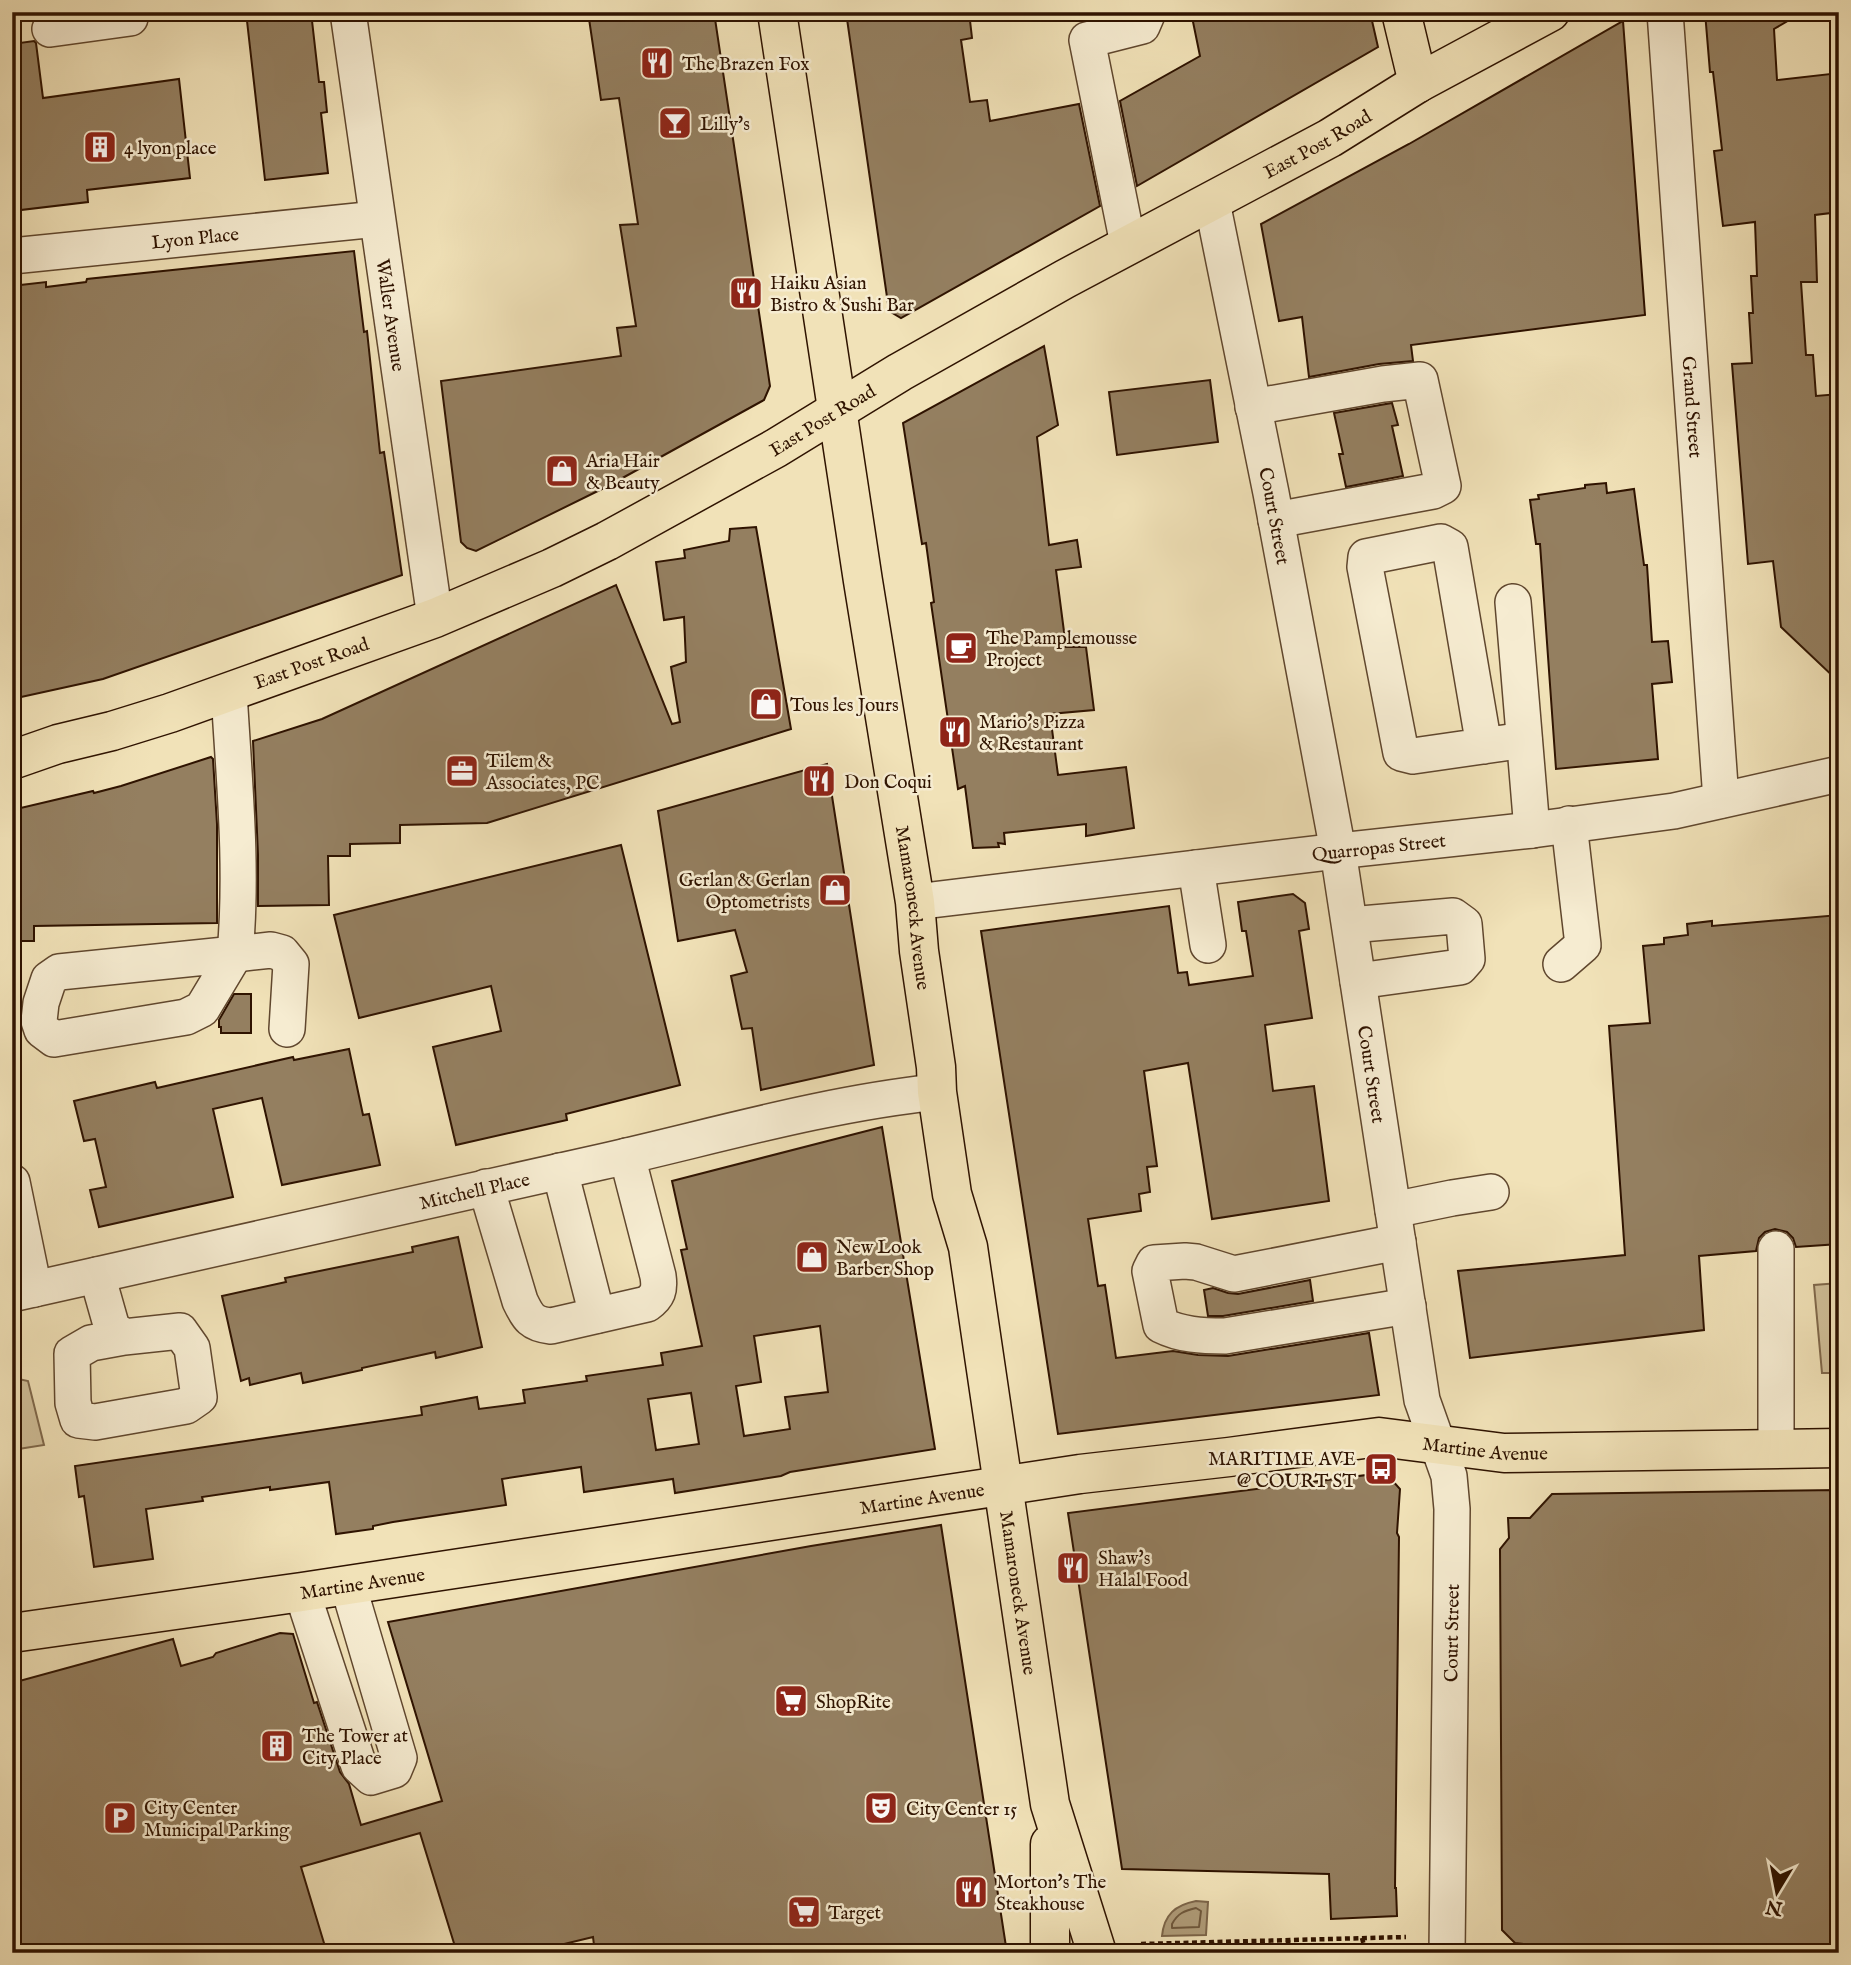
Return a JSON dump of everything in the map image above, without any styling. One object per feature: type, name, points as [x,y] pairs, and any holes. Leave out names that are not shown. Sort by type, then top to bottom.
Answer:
[{"type":"main road","name":"Mamaroneck Avenue","points":[[777,12],[877,677],[915,902],[919,951],[952,1194],[968,1247],[1050,1804],[1050,1953]]},
{"type":"main road","points":[[1401,12],[1418,83]]},
{"type":"main road","name":"East Post Road","points":[[12,760],[58,744],[112,731],[229,692],[435,618],[552,568],[607,541],[776,448],[900,372],[1128,244],[1329,138],[1418,83],[1550,12]]},
{"type":"main road","name":"East Post Road","points":[[12,746],[58,744]]},
{"type":"main road","name":"Martine Avenue","points":[[12,1633],[302,1592],[1080,1474],[1380,1437],[1504,1452],[1839,1448]]},
{"type":"main road","name":"Mamaroneck Avenue","points":[[1050,1804],[1097,1953]]},
{"type":"street","points":[[50,29],[130,18],[131,12]]},
{"type":"street","name":"Waller Avenue","points":[[348,12],[435,618]]},
{"type":"street","points":[[1128,244],[1087,40],[1142,26],[1148,12]]},
{"type":"street","name":"Grand Street","points":[[1665,12],[1721,800]]},
{"type":"street","name":"Court Street","points":[[1212,202],[1276,520],[1338,851],[1422,1400],[1449,1476],[1452,1509],[1447,1953]]},
{"type":"street","name":"Lyon Place","points":[[12,256],[377,219]]},
{"type":"street","points":[[1253,407],[1420,380],[1443,486],[1433,491],[1276,520]]},
{"type":"street","points":[[1484,746],[1450,547],[1441,542],[1366,556],[1365,566],[1401,753],[1413,756],[1484,746],[1524,740]]},
{"type":"street","points":[[1513,602],[1532,830]]},
{"type":"street","points":[[229,692],[239,910],[235,954],[202,1009],[186,1017],[54,1039],[41,1030],[38,1021],[49,979],[59,972],[235,954],[271,950],[282,953],[291,964],[287,1029]]},
{"type":"street","name":"Quarropas Street","points":[[915,902],[1674,811],[1839,774]]},
{"type":"street","points":[[1561,964],[1583,945],[1569,824]]},
{"type":"street","points":[[1196,868],[1208,945]]},
{"type":"street","points":[[1350,925],[1453,916],[1464,924],[1467,959],[1460,967],[1358,981]]},
{"type":"street","name":"Mitchell Place","points":[[23,1292],[730,1131],[884,1098],[937,1092]]},
{"type":"street","points":[[486,1188],[520,1301],[528,1317],[540,1325],[551,1326],[647,1304],[656,1297],[660,1288],[627,1156]]},
{"type":"street","points":[[560,1171],[597,1315]]},
{"type":"street","points":[[12,1182],[23,1292]]},
{"type":"street","points":[[1408,1306],[1225,1336],[1198,1336],[1161,1325],[1150,1271],[1153,1263],[1185,1261],[1234,1274],[1396,1228],[1452,1198],[1493,1204]]},
{"type":"street","points":[[1776,1249],[1776,1448]]},
{"type":"street","points":[[97,1275],[112,1328],[124,1338]]},
{"type":"street","points":[[302,1592],[359,1766],[371,1777],[394,1770],[399,1758],[348,1585]]},
{"type":"path","points":[[1140,1944],[1406,1937]]},
{"type":"path","points":[[1362,1938],[1366,1953]]},
{"type":"path","points":[[1288,1940],[1289,1953]]},
{"type":"path","points":[[1212,1942],[1213,1953]]},
{"type":"shaded area","points":[[1839,1283],[1839,1373],[1822,1373],[1814,1285]]},
{"type":"shaded area","points":[[14,1378],[28,1381],[44,1445],[12,1450]]},
{"type":"water","points":[[1196,1901],[1208,1902],[1206,1935],[1162,1936],[1165,1922],[1172,1912],[1182,1905]]},
{"type":"water","points":[[1358,1944],[1358,1953],[1294,1953],[1293,1945]]},
{"type":"water","points":[[1282,1945],[1282,1953],[1217,1953],[1217,1948]]},
{"type":"building","points":[[246,12],[311,12],[319,82],[324,82],[327,112],[321,113],[328,173],[265,180]]},
{"type":"building","points":[[588,12],[714,12],[770,386],[764,400],[608,486],[476,551],[461,542],[441,381],[621,356],[617,328],[636,326],[620,225],[638,224],[619,98],[601,100]]},
{"type":"building","points":[[846,12],[969,12],[972,38],[961,40],[970,102],[987,100],[990,121],[1079,104],[1100,206],[901,318],[889,311]]},
{"type":"building","points":[[1191,12],[1370,12],[1378,47],[1137,186],[1120,101],[1200,56]]},
{"type":"building","points":[[1705,12],[1803,12],[1774,29],[1777,80],[1839,73],[1839,212],[1815,215],[1817,282],[1801,282],[1806,355],[1813,355],[1816,396],[1839,394],[1839,682],[1781,627],[1773,561],[1748,564],[1732,364],[1752,363],[1749,313],[1753,313],[1751,276],[1757,276],[1755,222],[1723,226],[1714,151],[1722,150],[1713,72],[1710,72]]},
{"type":"building","points":[[1623,21],[1645,315],[1411,345],[1413,361],[1379,364],[1309,377],[1302,317],[1279,321],[1261,224],[1409,144]]},
{"type":"building","name":"4 lyon place","points":[[34,41],[43,98],[179,79],[190,178],[87,190],[88,202],[12,211],[12,44]]},
{"type":"building","points":[[354,251],[364,332],[367,331],[380,453],[384,452],[402,575],[103,679],[12,699],[12,286],[46,282],[46,287],[86,282],[87,279]]},
{"type":"building","points":[[1044,346],[1058,425],[1037,437],[1049,545],[1077,540],[1081,567],[1056,570],[1066,647],[1086,647],[1094,710],[1050,714],[1058,775],[1126,767],[1134,828],[1086,836],[1086,824],[1004,833],[1005,844],[998,843],[999,847],[973,848],[965,786],[958,789],[931,603],[934,602],[926,543],[922,544],[903,423]]},
{"type":"building","points":[[1210,380],[1218,442],[1117,455],[1109,392]]},
{"type":"building","points":[[1392,403],[1398,425],[1392,426],[1403,476],[1346,487],[1339,454],[1343,454],[1334,413]]},
{"type":"building","points":[[1606,483],[1607,493],[1634,489],[1644,565],[1647,565],[1652,642],[1668,641],[1672,682],[1652,684],[1658,759],[1556,769],[1540,544],[1536,544],[1530,500],[1539,499],[1538,495]]},
{"type":"building","points":[[756,527],[791,729],[487,823],[400,825],[400,843],[350,844],[350,856],[328,856],[329,905],[258,906],[253,741],[322,719],[616,585],[672,724],[680,722],[671,667],[686,662],[684,617],[664,620],[656,562],[685,558],[684,550],[729,541],[730,529]]},
{"type":"building","points":[[211,757],[217,824],[217,923],[34,926],[34,941],[12,941],[12,810],[121,786]]},
{"type":"building","points":[[827,764],[874,1065],[761,1090],[752,1028],[742,1029],[731,976],[747,972],[735,930],[678,941],[658,811]]},
{"type":"building","points":[[621,845],[680,1085],[566,1114],[567,1120],[456,1145],[433,1047],[501,1031],[491,986],[359,1018],[334,915]]},
{"type":"building","points":[[1293,894],[1305,903],[1309,929],[1299,931],[1312,1018],[1265,1025],[1273,1091],[1314,1086],[1329,1201],[1212,1219],[1188,1063],[1144,1071],[1157,1166],[1147,1167],[1150,1192],[1139,1194],[1141,1211],[1088,1219],[1098,1286],[1105,1285],[1116,1358],[1173,1351],[1228,1356],[1369,1333],[1379,1395],[1058,1434],[981,931],[1169,906],[1178,973],[1187,972],[1189,985],[1253,976],[1238,902]]},
{"type":"building","points":[[1839,915],[1839,1244],[1796,1247],[1787,1232],[1775,1229],[1765,1232],[1759,1238],[1756,1251],[1699,1256],[1704,1330],[1470,1358],[1458,1271],[1625,1255],[1609,1026],[1650,1023],[1643,946],[1664,944],[1664,938],[1688,935],[1687,924],[1712,921],[1712,926]]},
{"type":"building","points":[[234,994],[251,994],[251,1033],[221,1033],[219,1020]]},
{"type":"building","points":[[349,1049],[363,1115],[369,1114],[380,1165],[282,1185],[262,1098],[213,1109],[233,1197],[99,1227],[90,1190],[106,1187],[95,1139],[84,1141],[74,1101],[155,1082],[157,1088],[293,1057],[294,1060]]},
{"type":"building","points":[[882,1127],[935,1449],[675,1493],[673,1479],[584,1492],[581,1467],[502,1479],[506,1505],[393,1522],[373,1526],[373,1529],[336,1534],[329,1482],[270,1490],[270,1487],[146,1509],[153,1559],[94,1567],[84,1496],[79,1497],[75,1466],[422,1415],[421,1407],[477,1397],[479,1409],[525,1403],[523,1390],[587,1381],[586,1376],[663,1365],[661,1353],[702,1346],[681,1250],[687,1249],[672,1181]],"holes":[[[820,1326],[828,1392],[785,1397],[790,1429],[744,1436],[736,1386],[761,1382],[754,1336]],[[691,1393],[699,1444],[656,1450],[648,1399]]]},
{"type":"building","points":[[458,1237],[482,1347],[436,1358],[435,1352],[303,1383],[301,1373],[250,1385],[249,1378],[241,1381],[222,1296],[286,1282],[285,1278],[413,1252],[412,1247]]},
{"type":"building","points":[[1310,1280],[1313,1301],[1223,1316],[1208,1316],[1204,1290],[1213,1288],[1238,1294]]},
{"type":"building","points":[[1366,1471],[1390,1472],[1391,1479],[1400,1489],[1397,1533],[1397,1916],[1331,1919],[1329,1874],[1122,1869],[1068,1513],[1366,1475]]},
{"type":"building","points":[[1839,1490],[1839,1953],[1546,1953],[1539,1946],[1515,1943],[1502,1930],[1500,1549],[1509,1538],[1508,1518],[1530,1518],[1552,1494]]},
{"type":"building","points":[[941,1525],[1007,1953],[595,1953],[593,1937],[527,1953],[457,1953],[420,1833],[301,1867],[327,1953],[12,1953],[12,1683],[173,1639],[181,1666],[280,1633],[293,1634],[314,1703],[317,1702],[340,1772],[349,1784],[361,1825],[442,1801],[388,1622]]},
{"type":"place","name":"The Brazen Fox","points":[[657,63]]},
{"type":"place","name":"Lilly's","points":[[675,123]]},
{"type":"place","name":"4 lyon place","points":[[100,147]]},
{"type":"place","name":"Haiku Asian Bistro & Sushi Bar","points":[[746,293]]},
{"type":"place","name":"Aria Hair & Beauty","points":[[562,471]]},
{"type":"place","name":"The Pamplemousse Project","points":[[961,648]]},
{"type":"place","name":"Tous les Jours","points":[[766,704]]},
{"type":"place","name":"Mario's Pizza & Restaurant","points":[[955,732]]},
{"type":"place","name":"Tilem & Associates, PC","points":[[462,771]]},
{"type":"place","name":"Don Coqui","points":[[819,781]]},
{"type":"place","name":"Gerlan & Gerlan Optometrists","points":[[835,890]]},
{"type":"place","name":"New Look Barber Shop","points":[[812,1257]]},
{"type":"place","name":"MARITIME AVE @ COURT ST","points":[[1381,1469]]},
{"type":"place","name":"Shaw's Halal Food","points":[[1073,1568]]},
{"type":"place","name":"ShopRite","points":[[791,1701]]},
{"type":"place","name":"The Tower at City Place","points":[[277,1746]]},
{"type":"place","name":"City Center 15","points":[[881,1808]]},
{"type":"place","name":"City Center Municipal Parking","points":[[120,1818]]},
{"type":"place","name":"Morton's The Steakhouse","points":[[971,1892]]},
{"type":"place","name":"Target","points":[[804,1912]]}]
